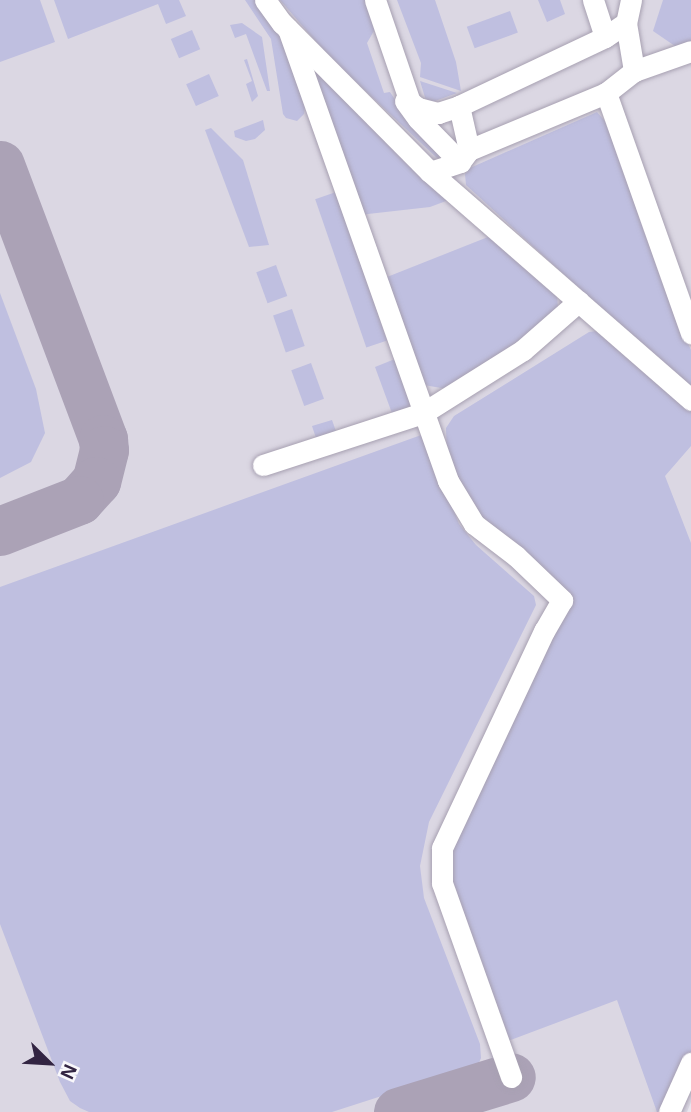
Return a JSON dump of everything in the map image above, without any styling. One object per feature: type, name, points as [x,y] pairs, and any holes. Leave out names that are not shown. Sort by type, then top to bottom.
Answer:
[{"type":"lane","points":[[265,0],[288,29],[430,172],[691,400]]},
{"type":"lane","points":[[375,0],[410,102],[418,108],[438,113],[460,106],[606,37],[625,23]]},
{"type":"lane","points":[[593,0],[606,37]]},
{"type":"lane","points":[[631,0],[625,23],[634,71]]},
{"type":"lane","points":[[288,29],[448,481],[474,524],[516,556],[562,600],[538,643],[442,848],[442,883],[511,1077]]},
{"type":"lane","points":[[430,172],[606,93],[634,71],[691,51]]},
{"type":"lane","points":[[405,89],[404,99],[418,119],[465,156]]},
{"type":"lane","points":[[606,93],[691,333]]},
{"type":"lane","points":[[460,106],[465,156]]},
{"type":"lane","points":[[263,466],[424,413],[523,350],[579,302]]},
{"type":"lane","points":[[669,1112],[691,1063]]},
{"type":"shaded area","points":[[0,0],[691,0],[691,1102],[687,1112],[0,1112]]},
{"type":"shaded area","points":[[0,0],[40,0],[55,42],[0,62]]},
{"type":"shaded area","points":[[54,0],[179,0],[186,16],[166,24],[158,4],[68,39]]},
{"type":"shaded area","points":[[245,0],[258,0],[288,38],[305,107],[304,114],[297,121],[286,118],[283,114],[271,39]]},
{"type":"shaded area","points":[[280,0],[365,0],[375,29],[367,43],[384,93],[390,92],[400,107],[448,158],[443,162],[436,157],[330,58]]},
{"type":"shaded area","points":[[397,0],[435,0],[456,62],[461,91],[420,77],[421,63]]},
{"type":"shaded area","points":[[538,0],[560,0],[565,14],[547,22]]},
{"type":"shaded area","points":[[663,0],[691,0],[691,57],[653,31]]},
{"type":"shaded area","points":[[510,11],[518,33],[475,48],[467,27]]},
{"type":"shaded area","points":[[242,23],[262,37],[270,91],[267,91],[246,34],[235,38],[230,25]]},
{"type":"shaded area","points":[[192,30],[200,49],[179,58],[171,39]]},
{"type":"shaded area","points":[[247,59],[258,96],[252,102],[246,84],[252,81],[244,60]]},
{"type":"shaded area","points":[[314,70],[454,198],[430,207],[359,215],[311,72]]},
{"type":"shaded area","points":[[209,74],[219,96],[196,106],[186,84]]},
{"type":"shaded area","points":[[420,81],[457,93],[427,104]]},
{"type":"shaded area","points":[[597,112],[609,126],[678,323],[691,350],[691,391],[466,185],[465,174],[470,168]]},
{"type":"shaded area","points":[[263,120],[265,130],[255,139],[246,141],[235,137],[234,131]]},
{"type":"shaded area","points":[[211,128],[243,160],[269,245],[249,247],[205,130]]},
{"type":"shaded area","points":[[336,192],[387,340],[366,348],[315,199]]},
{"type":"shaded area","points":[[493,235],[557,294],[559,322],[453,390],[418,384],[382,279]]},
{"type":"shaded area","points":[[276,265],[287,296],[268,303],[256,272]]},
{"type":"shaded area","points":[[0,293],[36,389],[45,433],[31,462],[0,478]]},
{"type":"shaded area","points":[[292,309],[305,346],[286,352],[273,316]]},
{"type":"shaded area","points":[[597,331],[691,411],[691,446],[665,476],[691,543],[691,1085],[680,1112],[657,1112],[617,1000],[495,1046],[438,869],[560,587],[493,538],[447,460],[446,428],[454,416],[589,332]]},
{"type":"shaded area","points":[[395,359],[416,415],[322,456],[312,426],[332,420],[338,437],[393,416],[375,367]]},
{"type":"shaded area","points":[[311,363],[324,399],[304,406],[291,370]]},
{"type":"shaded area","points":[[424,434],[459,524],[476,545],[534,596],[536,605],[429,822],[420,866],[424,898],[480,1044],[481,1058],[478,1065],[332,1112],[89,1112],[80,1108],[70,1101],[60,1082],[0,924],[0,587]]},
{"type":"taxiway","points":[[0,165],[103,439],[104,450],[96,481],[79,500],[0,531]]},
{"type":"taxiway","points":[[398,1112],[511,1077]]}]
